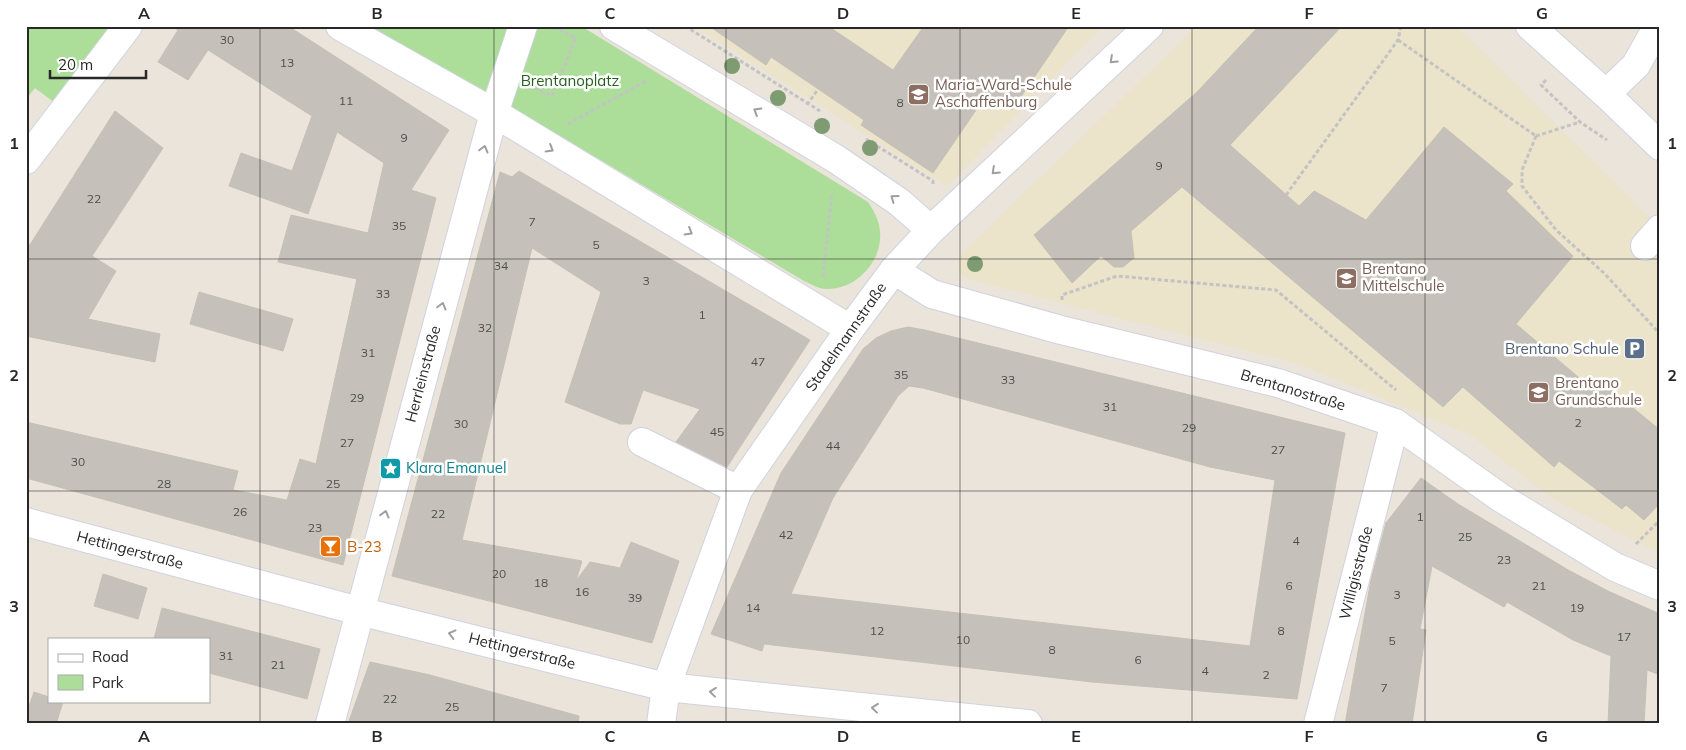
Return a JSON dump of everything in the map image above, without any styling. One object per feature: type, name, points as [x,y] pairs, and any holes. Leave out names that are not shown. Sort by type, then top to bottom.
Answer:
[{"type":"street","points":[[26,160],[128,26]]},
{"type":"street","points":[[340,26],[494,113],[537,141],[850,329]]},
{"type":"street","name":"Herrleinstraße","points":[[330,724],[494,113],[523,26]]},
{"type":"street","points":[[614,26],[836,158],[899,202],[931,230]]},
{"type":"street","name":"Stadelmannstraße","points":[[661,724],[666,687],[738,490],[850,329],[894,270],[931,230],[1149,26]]},
{"type":"street","points":[[1530,26],[1606,94],[1660,146]]},
{"type":"street","points":[[1606,94],[1636,65],[1658,26]]},
{"type":"street","name":"Brentanostraße","points":[[894,270],[932,294],[1061,330],[1278,383],[1395,423],[1501,498],[1615,567],[1660,586]]},
{"type":"street","name":"Willigisstraße","points":[[1318,724],[1395,423]]},
{"type":"street","points":[[642,442],[738,490]]},
{"type":"street","name":"Hettingerstraße","points":[[26,522],[359,612],[666,687],[918,718],[1028,724]]},
{"type":"path","points":[[1286,195],[1398,40],[1400,26]]},
{"type":"path","points":[[533,88],[552,96],[576,38],[556,28]]},
{"type":"path","points":[[1398,40],[1536,136]]},
{"type":"path","points":[[537,141],[677,64]]},
{"type":"path","points":[[1580,122],[1536,136],[1522,170],[1522,186],[1556,230],[1604,273],[1660,334]]},
{"type":"path","points":[[820,310],[836,158]]},
{"type":"path","points":[[1061,330],[1062,295],[1117,276],[1276,290],[1399,392]]},
{"type":"shaded area","name":"Maria-Ward-Schule Aschaffenburg","points":[[694,26],[1103,26],[947,186]]},
{"type":"shaded area","points":[[1197,26],[1457,26],[1660,228],[1660,553],[1553,499],[1470,435],[1299,364],[971,280],[960,274],[958,264],[961,254]]},
{"type":"green space","points":[[26,26],[115,26],[59,106],[35,88],[26,99]]},
{"type":"green space","name":"Brentanoplatz","points":[[369,26],[581,26],[868,202],[876,216],[880,231],[877,253],[865,272],[848,285],[826,289],[815,286],[488,93]]},
{"type":"building","points":[[172,26],[288,26],[449,130],[411,190],[436,198],[343,565],[26,478],[26,422],[238,471],[233,490],[287,500],[300,459],[316,464],[357,279],[278,262],[291,215],[368,233],[384,163],[337,132],[308,214],[229,186],[241,153],[292,171],[312,116],[208,50],[188,80],[158,62],[178,30]]},
{"type":"building","name":"Maria-Ward-Schule Aschaffenburg","points":[[709,26],[828,26],[893,70],[924,26],[1069,26],[1012,110],[987,94],[933,173],[861,125],[864,120],[771,57],[766,65]]},
{"type":"building","points":[[1259,26],[1342,26],[1230,145],[1299,206],[1314,191],[1366,220],[1444,127],[1513,184],[1506,191],[1573,256],[1516,324],[1591,388],[1599,380],[1660,430],[1660,503],[1644,520],[1626,505],[1622,509],[1559,461],[1554,467],[1463,387],[1443,407],[1182,187],[1131,231],[1134,258],[1123,267],[1114,267],[1101,256],[1072,283],[1034,235],[1197,92]]},
{"type":"building","points":[[115,111],[163,148],[92,256],[116,271],[88,319],[160,334],[155,362],[26,336],[26,251]]},
{"type":"building","points":[[519,171],[810,340],[727,467],[676,442],[700,409],[643,390],[631,424],[620,424],[565,402],[601,292],[532,248],[462,540],[582,561],[576,581],[590,562],[620,568],[631,542],[679,561],[652,643],[392,576],[500,172],[512,177]]},
{"type":"building","points":[[199,292],[293,319],[283,351],[190,324]]},
{"type":"building","points":[[908,327],[925,330],[1345,433],[1297,699],[1092,682],[764,644],[762,651],[711,634],[781,473],[863,349],[876,338],[891,331]],"holes":[[[909,386],[923,388],[1210,467],[1275,480],[1250,646],[791,594],[833,498],[898,396]]]},
{"type":"building","points":[[1421,478],[1458,504],[1570,571],[1610,592],[1660,614],[1660,675],[1647,670],[1644,724],[1608,724],[1611,656],[1573,640],[1507,602],[1504,607],[1432,566],[1420,629],[1426,630],[1412,724],[1345,724],[1371,580],[1386,523]]},
{"type":"building","points":[[103,574],[147,588],[138,619],[94,606]]},
{"type":"building","points":[[162,608],[320,649],[307,699],[210,673],[210,638],[154,638]]},
{"type":"building","points":[[370,662],[430,675],[579,716],[578,724],[348,724]]},
{"type":"building","points":[[34,692],[48,697],[48,702],[63,702],[56,724],[26,724],[26,715]]},
{"type":"place","name":"Maria-Ward-Schule Aschaffenburg","points":[[919,94]]},
{"type":"place","name":"Brentano Mittelschule","points":[[1346,278]]},
{"type":"place","name":"Brentano Schule","points":[[1635,349]]},
{"type":"place","name":"Brentano Grundschule","points":[[1539,392]]},
{"type":"place","name":"Klara Emanuel","points":[[390,468]]},
{"type":"place","name":"B-23","points":[[331,547]]}]
